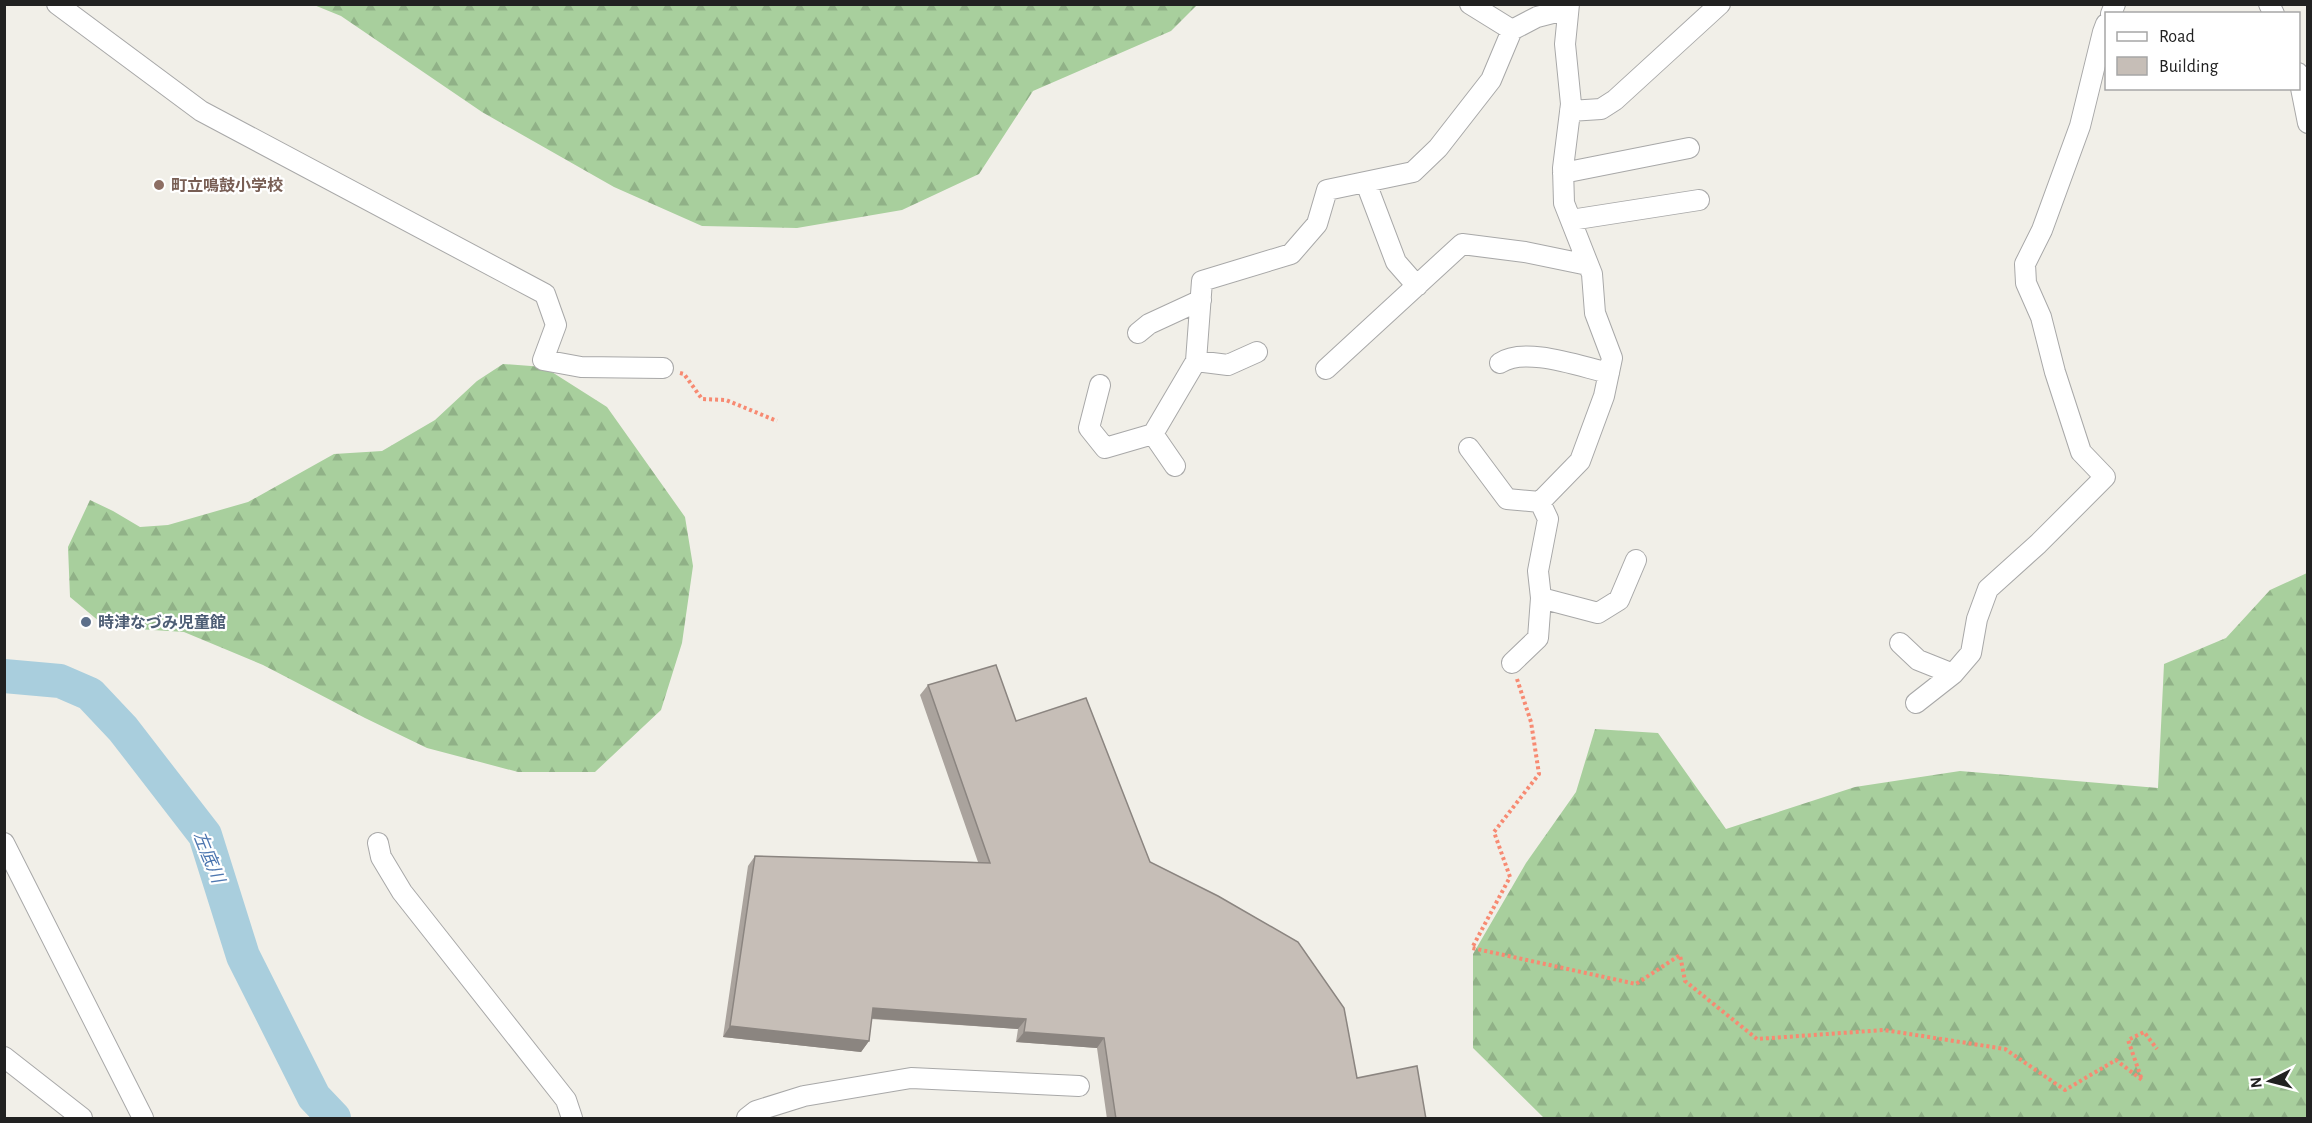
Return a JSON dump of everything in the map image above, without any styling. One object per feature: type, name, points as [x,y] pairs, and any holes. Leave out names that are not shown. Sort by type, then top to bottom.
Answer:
[{"type":"street","points":[[57,4],[201,111],[545,294],[556,325],[543,360],[581,367],[663,368]]},
{"type":"street","points":[[1470,4],[1512,30]]},
{"type":"street","points":[[1570,111],[1601,109],[1615,100],[1718,5]]},
{"type":"street","points":[[1100,385],[1089,428],[1106,448],[1154,434],[1196,361],[1202,281],[1291,254],[1317,224],[1326,190],[1413,172],[1438,148],[1491,80],[1512,30],[1537,17],[1568,7],[1565,44],[1571,104],[1563,173],[1564,203],[1592,274],[1595,313],[1612,358],[1604,396],[1580,461],[1540,502]]},
{"type":"street","points":[[1916,703],[1953,674],[1971,653],[1977,619],[1989,589],[2105,477],[2081,452],[2055,372],[2041,318],[2026,283],[2025,264],[2042,230],[2080,126],[2105,27]]},
{"type":"street","points":[[2300,84],[2307,123]]},
{"type":"street","points":[[1563,173],[1689,148]]},
{"type":"street","points":[[1366,183],[1396,262],[1416,286]]},
{"type":"street","points":[[1571,220],[1699,200]]},
{"type":"street","points":[[1326,369],[1462,244],[1526,252],[1588,265]]},
{"type":"street","points":[[1138,333],[1149,324],[1201,300]]},
{"type":"street","points":[[1196,361],[1228,365],[1257,352]]},
{"type":"street","points":[[1500,363],[1508,358],[1529,355],[1609,373]]},
{"type":"street","points":[[1154,434],[1175,466]]},
{"type":"street","points":[[1469,448],[1507,499],[1540,502]]},
{"type":"street","points":[[1512,663],[1538,638],[1541,598],[1539,571],[1548,519],[1540,502]]},
{"type":"street","points":[[1541,598],[1598,613],[1619,600],[1636,560]]},
{"type":"street","points":[[1900,643],[1918,660],[1953,674]]},
{"type":"street","points":[[4,843],[143,1119]]},
{"type":"street","points":[[378,843],[381,857],[402,892],[566,1100],[572,1119]]},
{"type":"street","points":[[4,1057],[82,1119]]},
{"type":"street","points":[[747,1119],[756,1111],[804,1096],[910,1078],[1079,1086]]},
{"type":"path","points":[[663,368],[684,374],[702,399],[726,400],[777,421]]},
{"type":"path","points":[[1512,663],[1531,722],[1539,774],[1494,832],[1510,877],[1472,948],[1636,984],[1680,955],[1685,981],[1757,1040],[1884,1030],[2005,1049],[2065,1090],[2116,1060],[2142,1080],[2128,1040],[2144,1032],[2157,1049]]},
{"type":"green space","points":[[314,5],[1197,5],[1171,31],[1033,91],[979,174],[902,210],[797,228],[702,226],[614,187],[482,112],[341,16]]},
{"type":"green space","points":[[503,364],[544,367],[607,407],[685,517],[693,566],[682,643],[661,710],[595,772],[518,772],[427,748],[263,665],[184,632],[106,627],[70,597],[68,547],[90,500],[140,527],[168,525],[248,502],[334,454],[382,451],[435,420],[477,381]]},
{"type":"green space","points":[[2307,573],[2307,1118],[1544,1118],[1473,1048],[1473,954],[1526,863],[1576,792],[1595,729],[1658,733],[1726,829],[1855,787],[1960,771],[2158,788],[2164,664],[2226,638],[2270,590]]},
{"type":"building","points":[[996,665],[1016,721],[1086,698],[1150,862],[1218,896],[1298,942],[1344,1008],[1357,1078],[1417,1066],[1426,1119],[1116,1119],[1104,1038],[1024,1032],[1026,1019],[873,1008],[869,1041],[730,1026],[755,856],[990,863],[928,685]]},
{"type":"waterway","name":"左底川","points":[[4,676],[60,681],[90,694],[123,729],[205,835],[243,956],[314,1097],[334,1118]]},
{"type":"place","name":"町立鳴鼓小学校","points":[[159,185]]},
{"type":"place","name":"時津なづみ児童館","points":[[86,622]]}]
